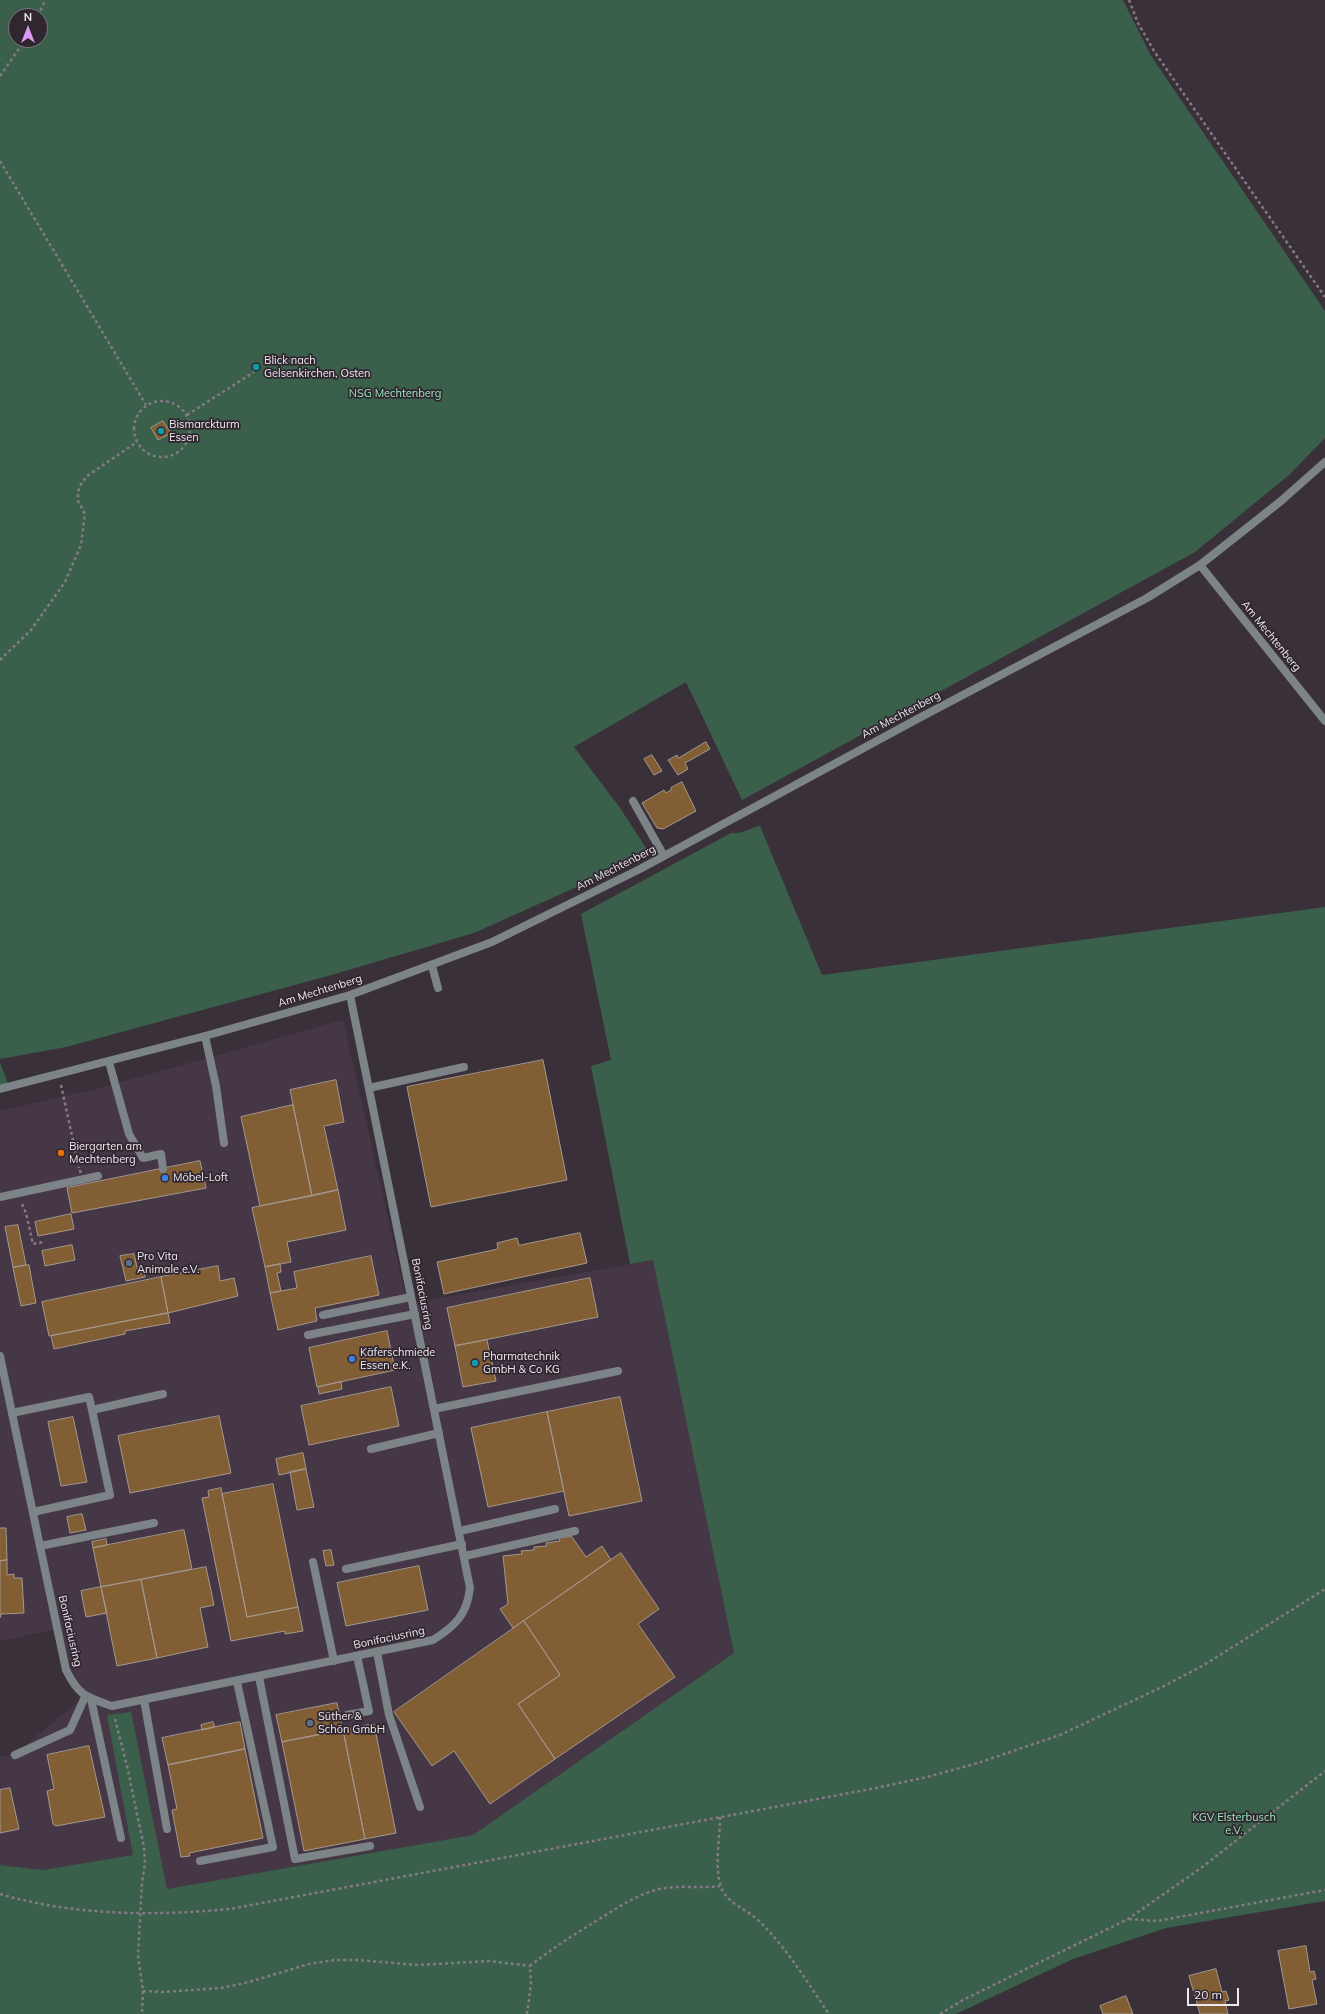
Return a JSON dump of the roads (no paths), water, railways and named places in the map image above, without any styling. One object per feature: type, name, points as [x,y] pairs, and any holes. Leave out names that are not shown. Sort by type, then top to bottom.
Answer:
[{"type":"street","name":"Am Mechtenberg","points":[[0,1089],[109,1062],[350,995],[432,966],[492,942],[664,856],[921,717],[1147,598],[1200,565],[1281,501],[1325,462]]},
{"type":"street","name":"Am Mechtenberg","points":[[1200,565],[1325,721]]},
{"type":"street","points":[[633,801],[664,856]]},
{"type":"street","points":[[432,966],[438,988]]},
{"type":"street","name":"Bonifaciusring","points":[[0,1360],[66,1670],[73,1684],[88,1698],[112,1706],[144,1700],[237,1682],[433,1640],[452,1628],[463,1613],[469,1597],[470,1588],[465,1556],[350,995]]},
{"type":"street","points":[[205,1036],[216,1086],[224,1143]]},
{"type":"street","points":[[109,1062],[129,1134],[143,1158],[161,1154],[163,1169]]},
{"type":"street","points":[[369,1088],[464,1067]]},
{"type":"street","points":[[0,1197],[98,1176]]},
{"type":"street","points":[[323,1315],[411,1297]]},
{"type":"street","points":[[308,1335],[415,1314]]},
{"type":"street","points":[[434,1409],[618,1371]]},
{"type":"street","points":[[92,1410],[163,1394]]},
{"type":"street","points":[[12,1413],[89,1397],[92,1410],[110,1496],[33,1512]]},
{"type":"street","points":[[371,1449],[439,1434]]},
{"type":"street","points":[[460,1531],[555,1510]]},
{"type":"street","points":[[40,1546],[154,1523]]},
{"type":"street","points":[[465,1556],[575,1531]]},
{"type":"street","points":[[346,1569],[462,1544]]},
{"type":"street","points":[[313,1562],[334,1661]]},
{"type":"street","points":[[377,1652],[388,1715],[420,1807]]},
{"type":"street","points":[[347,1715],[369,1711],[357,1656]]},
{"type":"street","points":[[259,1677],[296,1859],[370,1846]]},
{"type":"street","points":[[200,1861],[274,1847],[237,1682]]},
{"type":"street","points":[[15,1754],[70,1730],[88,1698]]},
{"type":"street","points":[[88,1698],[121,1838]]},
{"type":"street","points":[[144,1700],[167,1829]]},
{"type":"place","name":"Blick nach Gelsenkirchen, Osten","points":[[256,367]]},
{"type":"place","name":"Bismarckturm Essen","points":[[161,431]]},
{"type":"place","name":"Biergarten am Mechtenberg","points":[[61,1153]]},
{"type":"place","name":"Möbel-Loft","points":[[165,1178]]},
{"type":"place","name":"Pro Vita Animale e.V.","points":[[129,1263]]},
{"type":"place","name":"Käferschmiede Essen e.K.","points":[[352,1359]]},
{"type":"place","name":"Pharmatechnik GmbH & Co KG","points":[[475,1363]]},
{"type":"place","name":"Süther & Schön GmbH","points":[[310,1723]]},
{"type":"park label","name":"NSG Mechtenberg","points":[[395,394]]},
{"type":"park label","name":"KGV Elsterbusch e.V.","points":[[1234,1824]]}]
